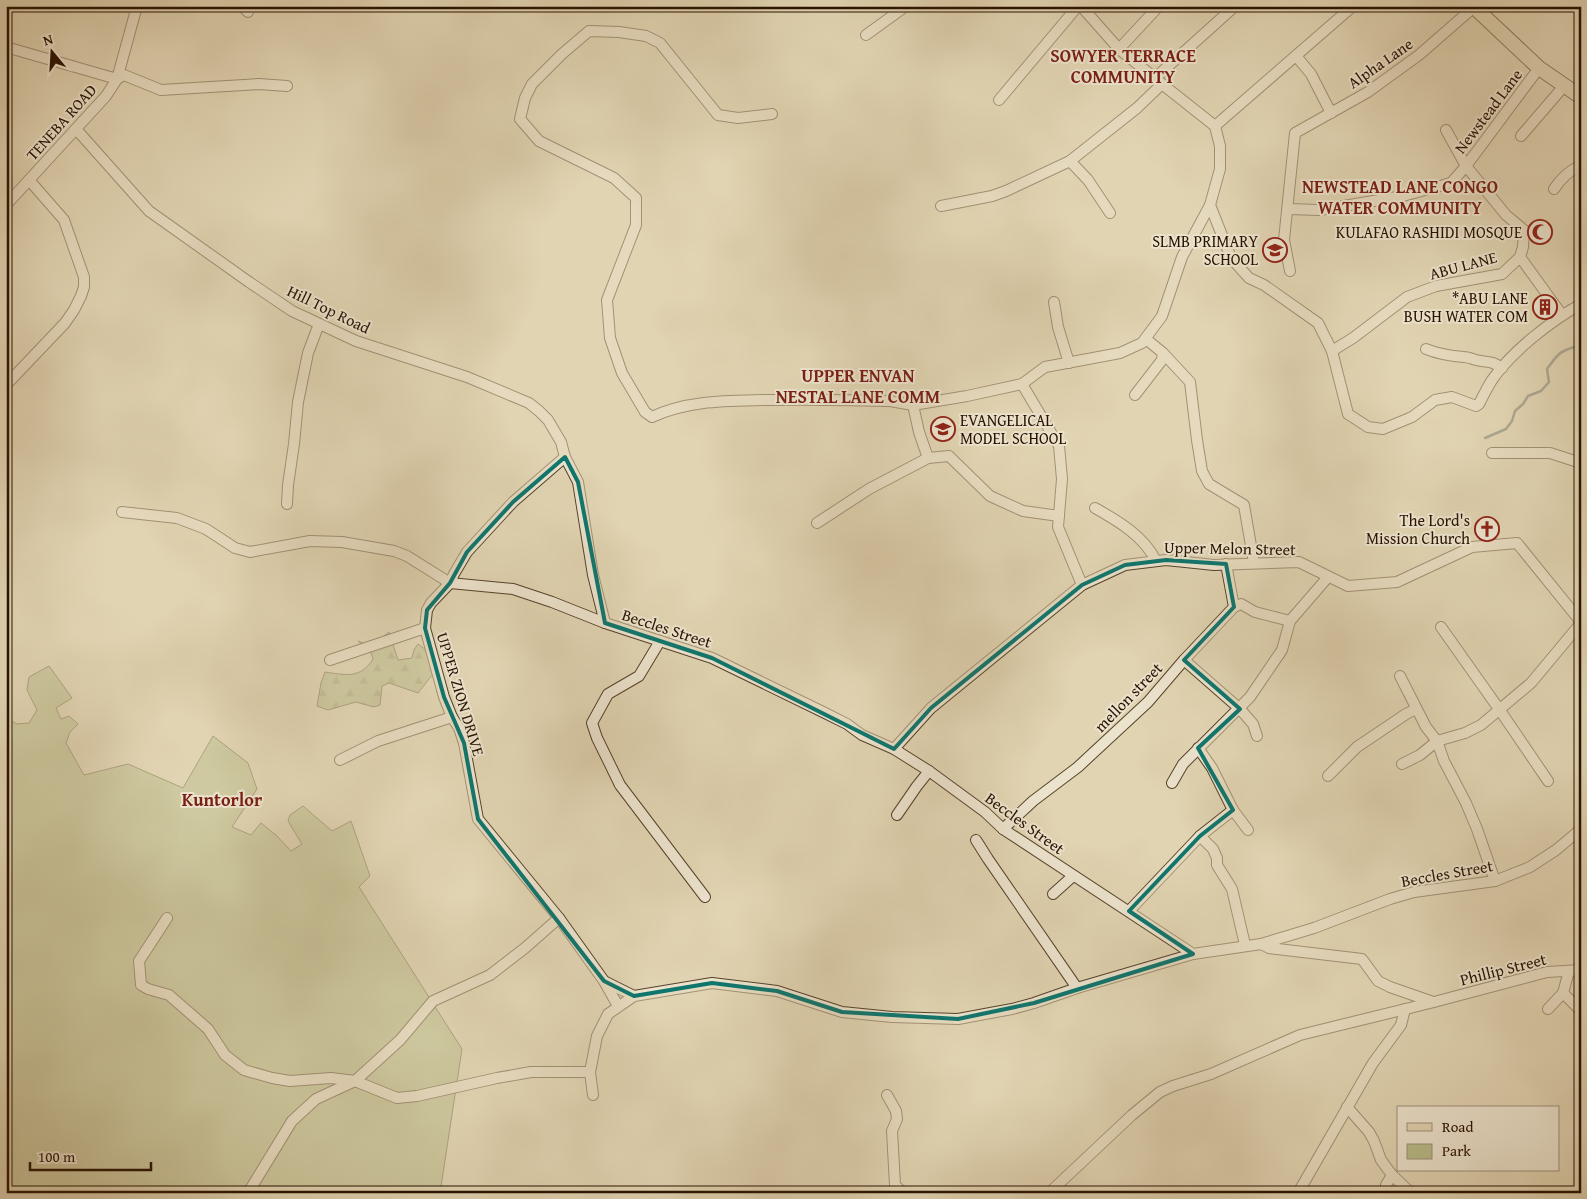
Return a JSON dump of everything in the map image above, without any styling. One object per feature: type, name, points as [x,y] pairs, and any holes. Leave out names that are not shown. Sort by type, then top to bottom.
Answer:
[{"type":"main road","points":[[1473,7],[1539,68],[1581,97]]},
{"type":"street","points":[[117,79],[136,6]]},
{"type":"street","points":[[866,35],[906,6]]},
{"type":"street","points":[[772,114],[738,118],[718,115],[660,43],[646,36],[619,32],[589,31],[562,54],[532,84],[525,98],[520,119],[539,141],[614,178],[636,198],[636,225],[607,300],[610,338],[622,373],[645,412],[652,417],[666,411],[702,403],[743,400],[890,400],[913,405],[1022,384],[1045,367],[1120,353],[1142,343],[1162,316],[1182,257],[1210,205],[1220,169],[1220,146],[1215,126],[1119,49],[1079,6],[999,100]]},
{"type":"street","points":[[1119,49],[1159,6]]},
{"type":"street","points":[[941,206],[992,196],[1070,161],[1137,108],[1158,81],[1235,6]]},
{"type":"street","points":[[1215,126],[1353,6]]},
{"type":"street","name":"Alpha Lane","points":[[1288,209],[1295,133],[1368,92],[1420,54],[1473,7]]},
{"type":"street","points":[[6,47],[117,79],[124,75],[161,90],[259,84],[287,86]]},
{"type":"street","points":[[1296,56],[1311,74],[1331,113]]},
{"type":"street","name":"Newstead Lane","points":[[1288,209],[1320,210],[1404,196],[1451,183],[1466,166],[1539,68]]},
{"type":"street","name":"TENEBA ROAD","points":[[6,205],[106,96],[117,79]]},
{"type":"street","points":[[1521,136],[1564,86]]},
{"type":"street","name":"Hill Top Road","points":[[76,129],[149,211],[287,308],[356,341],[467,377],[529,404],[539,411],[548,420],[561,442],[564,457],[578,482],[593,575],[605,623]]},
{"type":"street","name":"ABU LANE","points":[[1332,351],[1353,338],[1407,297],[1436,286],[1502,274],[1520,257],[1523,248],[1524,230],[1506,215],[1466,166],[1446,130]]},
{"type":"street","points":[[1070,161],[1088,180],[1110,213]]},
{"type":"street","points":[[1554,189],[1561,178],[1572,169],[1581,165]]},
{"type":"street","points":[[6,385],[64,323],[74,310],[84,287],[84,277],[64,220],[29,180]]},
{"type":"street","points":[[1210,205],[1231,258],[1249,278],[1264,285],[1318,323],[1332,351],[1348,414],[1368,427],[1383,429],[1412,417],[1435,400],[1452,397],[1476,406],[1479,404],[1492,380],[1515,353],[1562,315],[1581,304]]},
{"type":"street","points":[[1288,209],[1284,240],[1290,271]]},
{"type":"street","points":[[1520,257],[1562,315]]},
{"type":"street","points":[[1054,302],[1058,327],[1069,363]]},
{"type":"street","points":[[287,504],[298,402],[308,353],[319,324]]},
{"type":"street","points":[[1146,339],[1164,352],[1190,382],[1202,471],[1209,484],[1244,505],[1254,563]]},
{"type":"street","points":[[1426,349],[1438,354],[1487,361],[1502,368]]},
{"type":"street","points":[[1135,396],[1162,360],[1164,352]]},
{"type":"street","points":[[1022,384],[1059,446],[1062,480],[1058,527],[1082,585]]},
{"type":"street","points":[[913,405],[919,432],[928,458]]},
{"type":"street","points":[[1492,453],[1550,453],[1581,463]]},
{"type":"street","points":[[817,523],[869,489],[928,458],[949,456],[990,496],[1023,511],[1059,516]]},
{"type":"street","name":"UPPER ZION DRIVE","points":[[564,457],[536,480],[467,552],[450,583],[427,610],[426,628],[444,697],[464,743],[478,819],[559,918],[604,980],[618,1006]]},
{"type":"street","points":[[1095,508],[1116,520],[1134,534],[1151,551],[1156,561]]},
{"type":"street","points":[[122,512],[177,518],[206,529],[235,548],[250,552],[310,541],[342,542],[394,551],[407,556],[450,583]]},
{"type":"street","name":"Upper Melon Street","points":[[894,749],[931,708],[1082,585],[1125,565],[1166,560],[1214,565],[1299,562],[1348,586],[1397,582],[1472,547],[1517,543],[1581,623]]},
{"type":"street","points":[[1226,564],[1234,608],[1241,604],[1256,612],[1290,621]]},
{"type":"street","points":[[1172,783],[1184,764],[1198,748],[1240,709],[1250,697],[1282,650],[1290,621],[1328,577]]},
{"type":"street","name":"Beccles Street","points":[[450,583],[513,589],[552,602],[605,623],[712,658],[823,712],[847,724],[862,735],[894,749],[985,812],[1003,829],[1193,954],[1260,944],[1314,928],[1390,899],[1414,892],[1495,881],[1530,867],[1556,850],[1581,829]]},
{"type":"street","name":"mellon street","points":[[1003,829],[1033,802],[1078,767],[1148,702],[1184,660],[1234,608]]},
{"type":"street","points":[[1402,764],[1420,754],[1437,741],[1465,733],[1481,725],[1530,683],[1581,623]]},
{"type":"street","points":[[1441,627],[1548,781]]},
{"type":"street","points":[[330,660],[426,628]]},
{"type":"street","points":[[660,641],[639,676],[608,694],[592,723],[597,738],[620,785],[705,897]]},
{"type":"street","points":[[1184,660],[1240,709],[1254,724],[1257,736]]},
{"type":"street","points":[[1400,676],[1416,709],[1437,741],[1444,761],[1466,803],[1495,881]]},
{"type":"street","points":[[1328,776],[1357,747],[1416,709]]},
{"type":"street","points":[[340,760],[378,741],[452,717]]},
{"type":"street","points":[[1198,748],[1212,768],[1232,810],[1248,830]]},
{"type":"street","points":[[897,815],[929,772]]},
{"type":"street","points":[[1129,911],[1200,836],[1232,810]]},
{"type":"street","points":[[1200,836],[1213,849],[1217,858],[1216,865],[1232,889],[1245,945]]},
{"type":"street","points":[[976,840],[1077,988]]},
{"type":"street","points":[[1053,894],[1073,876]]},
{"type":"street","points":[[167,918],[139,961],[141,985],[169,995],[208,1029],[225,1056],[244,1070],[290,1081],[331,1078],[355,1081],[397,1098],[417,1096],[531,1072],[590,1072]]},
{"type":"street","points":[[248,1193],[292,1121],[316,1099],[355,1081],[400,1040],[433,1001],[490,975],[559,918]]},
{"type":"street","points":[[1260,944],[1270,948],[1362,959],[1378,981],[1434,1002]]},
{"type":"street","points":[[593,1095],[590,1072],[597,1036],[608,1014],[634,996],[712,983],[777,991],[842,1012],[892,1017],[958,1019],[1034,1003],[1077,988],[1193,954]]},
{"type":"street","name":"Phillip Street","points":[[1049,1193],[1132,1114],[1160,1092],[1211,1074],[1300,1035],[1547,972],[1581,970]]},
{"type":"street","points":[[1548,1009],[1564,994],[1569,971]]},
{"type":"street","points":[[604,980],[634,996]]},
{"type":"street","points":[[1564,994],[1581,1011]]},
{"type":"street","points":[[1298,1193],[1373,1063],[1401,1025],[1405,1009]]},
{"type":"street","points":[[886,1095],[896,1111],[897,1119],[892,1131],[895,1185],[902,1192],[906,1193]]},
{"type":"street","points":[[1347,1108],[1369,1132],[1381,1160],[1392,1175],[1411,1193]]},
{"type":"street","points":[[1386,1193],[1386,1185],[1392,1175]]},
{"type":"highlighted area","points":[[565,457],[578,482],[605,623],[712,658],[894,749],[931,708],[1082,585],[1125,565],[1166,560],[1226,564],[1234,607],[1184,660],[1240,709],[1198,748],[1233,810],[1200,836],[1129,911],[1193,954],[1034,1003],[958,1019],[842,1012],[777,991],[712,983],[634,996],[604,981],[478,819],[464,743],[444,697],[425,628],[427,610],[450,583],[467,552],[513,502]]},
{"type":"green space","points":[[389,632],[398,660],[412,658],[418,644],[426,650],[433,674],[418,693],[389,683],[382,686],[380,705],[374,707],[356,702],[328,710],[317,706],[325,672],[352,674],[363,670],[373,659],[370,650],[358,641],[368,645],[379,640]]},
{"type":"green space","points":[[49,666],[72,698],[56,708],[61,719],[69,716],[78,724],[70,732],[66,743],[84,775],[128,764],[183,788],[213,736],[248,763],[257,789],[232,827],[251,835],[261,823],[291,851],[302,844],[288,821],[290,815],[303,806],[332,831],[351,821],[370,876],[359,887],[462,1049],[440,1193],[6,1193],[6,756],[11,750],[12,744],[6,733],[6,722],[8,719],[17,724],[29,723],[37,710],[27,690],[29,677]]},
{"type":"waterway","points":[[1485,438],[1506,429],[1512,421],[1515,411],[1528,396],[1541,391],[1549,382],[1547,369],[1557,356],[1564,351],[1581,345]]},
{"type":"place","name":"KULAFAO RASHIDI MOSQUE","points":[[1540,232]]},
{"type":"place","name":"SLMB PRIMARY SCHOOL","points":[[1275,250]]},
{"type":"place","name":"*ABU LANE BUSH WATER COM","points":[[1545,307]]},
{"type":"place","name":"EVANGELICAL MODEL SCHOOL","points":[[943,429]]},
{"type":"place","name":"The Lord's Mission Church","points":[[1487,529]]},
{"type":"district","name":"SOWYER TERRACE COMMUNITY","points":[[1123,65]]},
{"type":"district","name":"NEWSTEAD LANE CONGO WATER COMMUNITY","points":[[1400,196]]},
{"type":"district","name":"UPPER ENVAN NESTAL LANE COMM","points":[[858,385]]},
{"type":"district","name":"Kuntorlor","points":[[222,799]]}]
